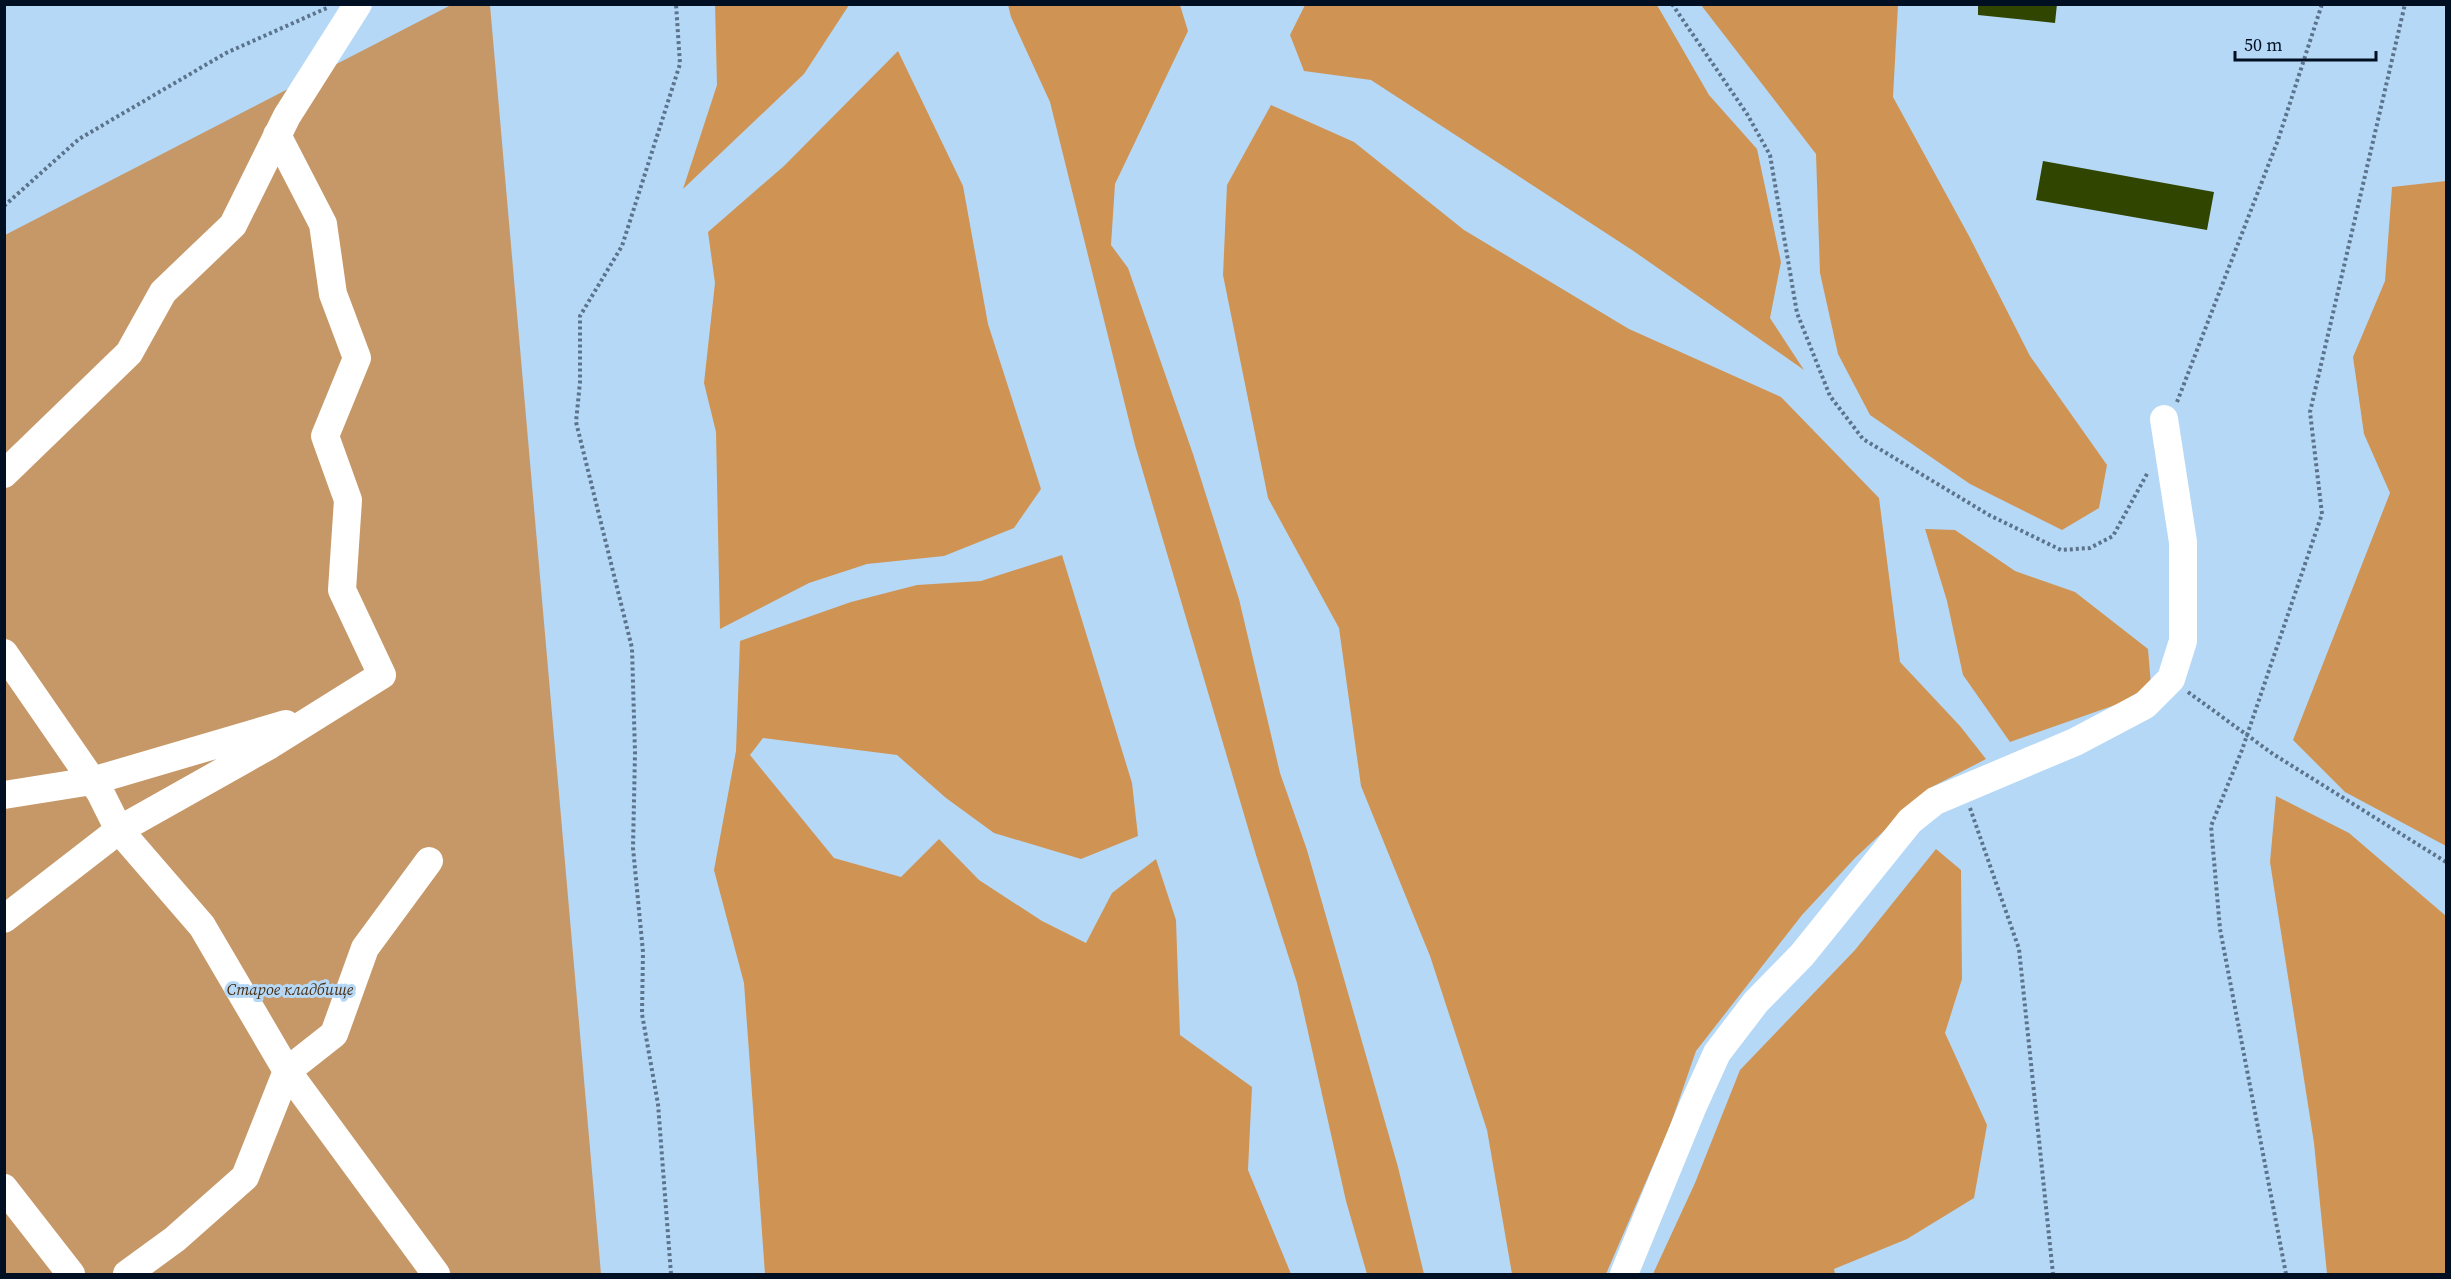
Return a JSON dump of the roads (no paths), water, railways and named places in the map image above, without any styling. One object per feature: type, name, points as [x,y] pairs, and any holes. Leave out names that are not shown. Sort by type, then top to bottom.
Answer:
[{"type":"lane","points":[[4,474],[129,353],[163,292],[233,225],[287,116],[358,4]]},
{"type":"lane","points":[[4,919],[119,830],[270,745],[382,675],[342,590],[348,500],[326,436],[357,358],[333,294],[324,224],[277,135]]},
{"type":"lane","points":[[1624,1275],[1717,1053],[1756,1002],[1802,954],[1910,821],[1935,801],[2075,741],[2145,705],[2171,679],[2184,641],[2183,553],[2164,419]]},
{"type":"lane","points":[[4,653],[92,781],[119,830],[202,926],[288,1071],[436,1275]]},
{"type":"lane","points":[[4,795],[92,781],[312,717]]},
{"type":"lane","points":[[127,1275],[175,1239],[245,1177],[288,1071],[334,1034],[365,948],[429,861]]},
{"type":"lane","points":[[4,1188],[71,1275]]},
{"type":"park label","name":"Старое кладбище","points":[[290,989]]}]
